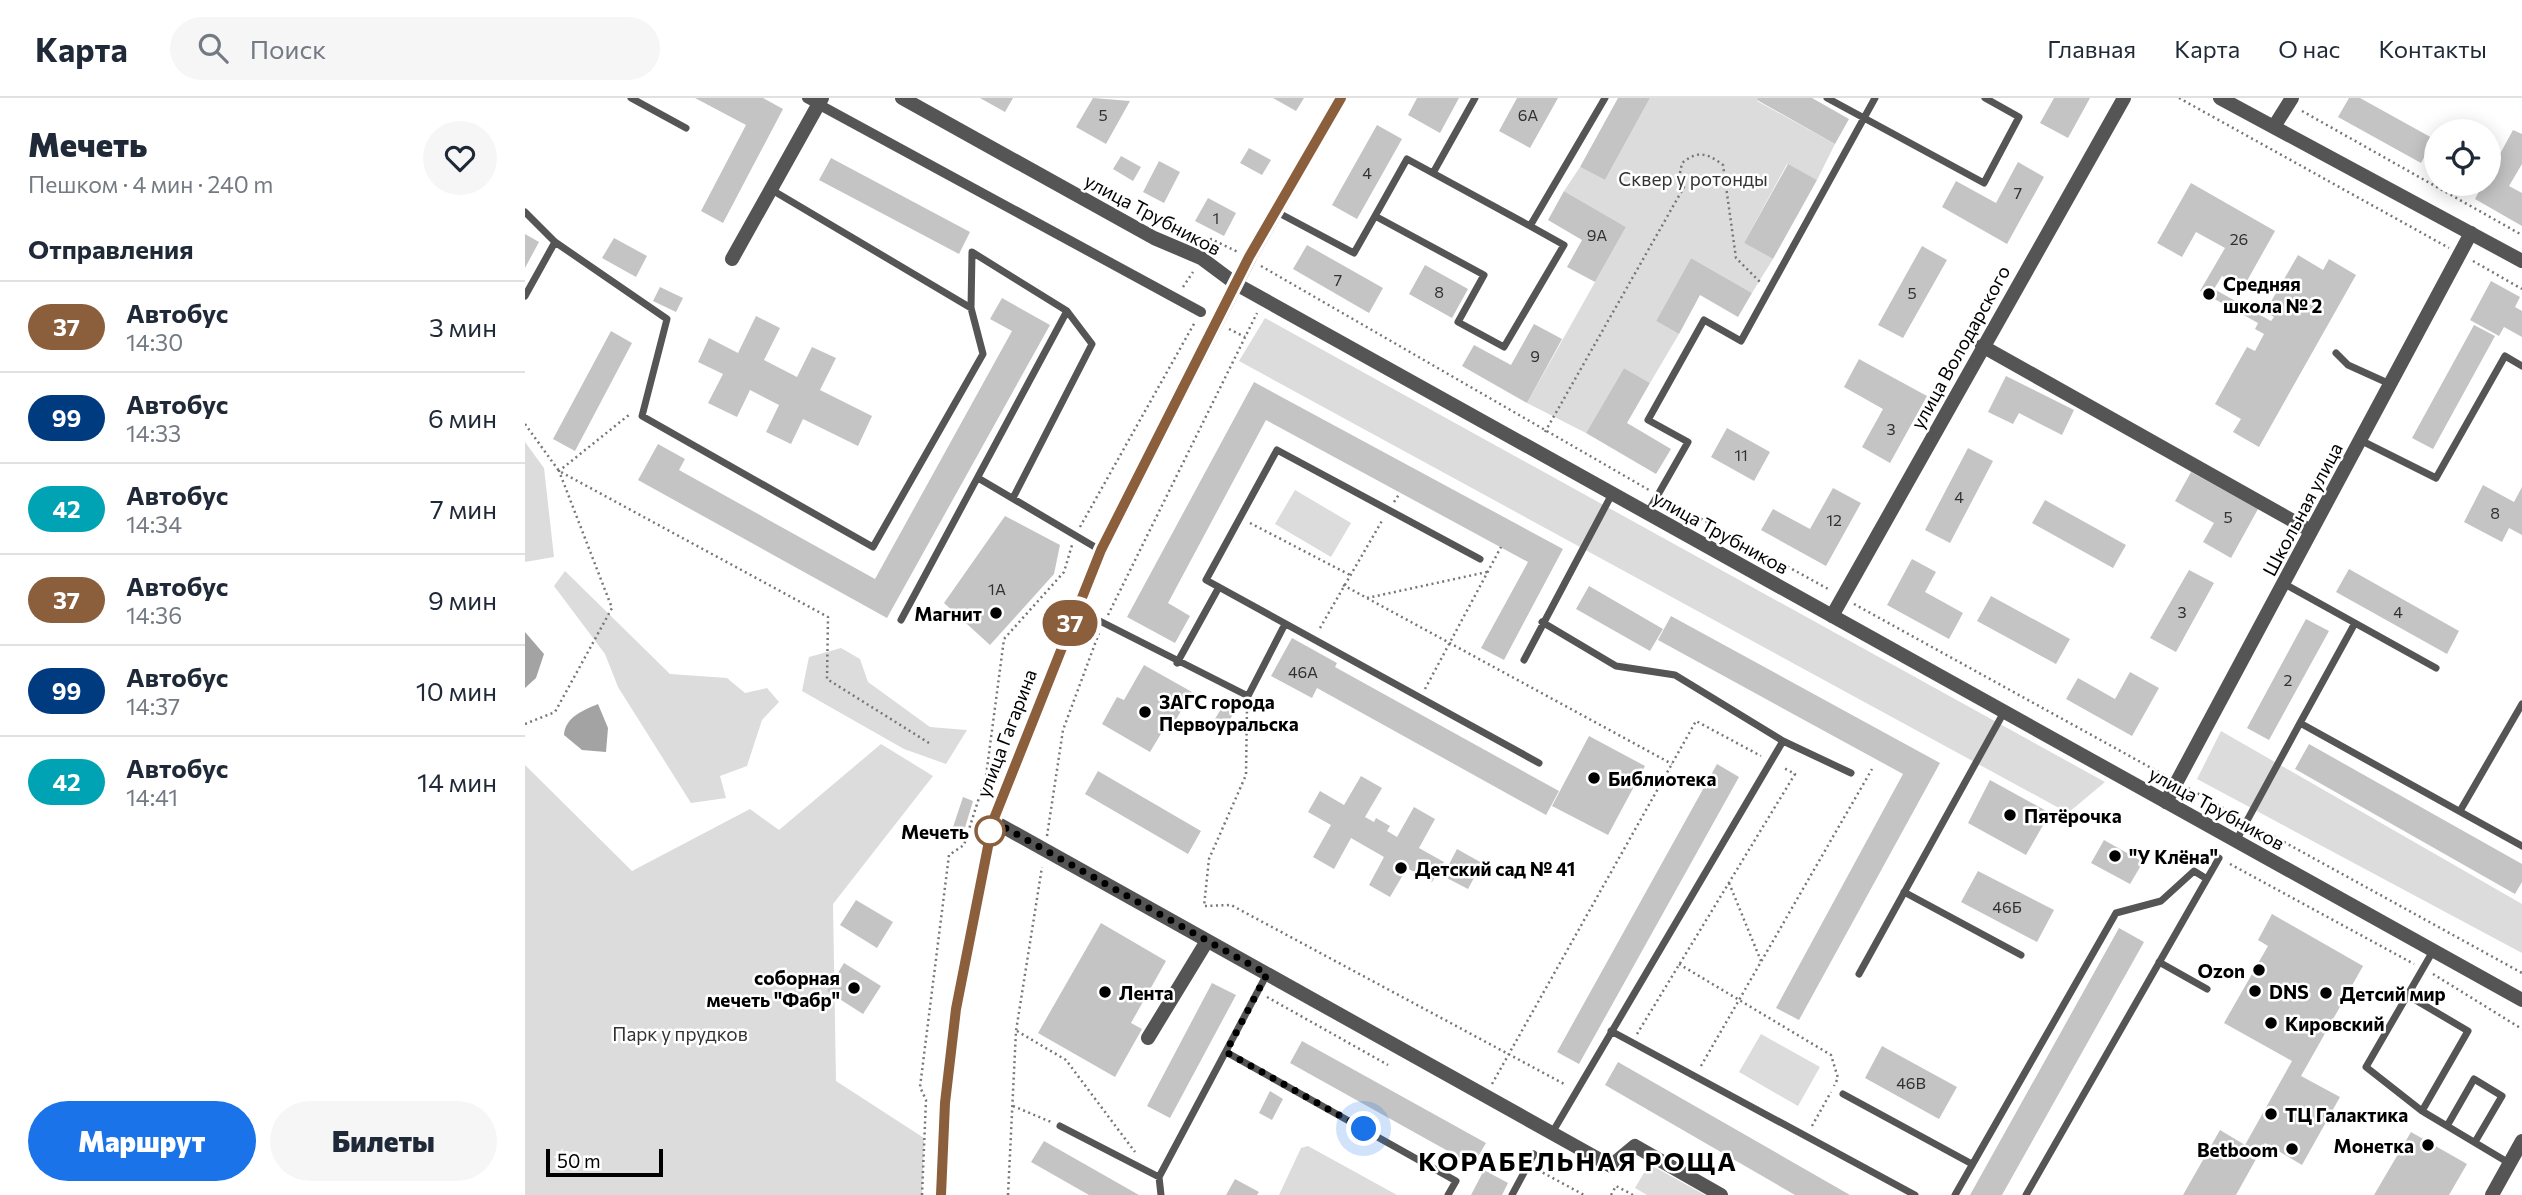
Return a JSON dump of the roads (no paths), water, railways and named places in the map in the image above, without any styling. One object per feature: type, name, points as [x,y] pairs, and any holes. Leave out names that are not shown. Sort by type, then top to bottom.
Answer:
[{"type":"street","name":"улица Трубников","points":[[902,98],[1154,238],[1201,258],[1236,284],[2522,1000]]},
{"type":"street","name":"улица Гагарина","points":[[941,1195],[945,1103],[956,1009],[993,821],[1075,609],[1101,550],[1236,284],[1341,98]]},
{"type":"street","name":"улица Володарского","points":[[1832,616],[2124,98]]},
{"type":"street","points":[[2220,98],[2275,125],[2522,261]]},
{"type":"street","points":[[732,260],[772,190],[816,100],[1201,312]]},
{"type":"street","points":[[2275,125],[2290,101]]},
{"type":"street","name":"Школьная улица","points":[[2166,802],[2471,233]]},
{"type":"street","points":[[1982,346],[2311,531]]},
{"type":"street","points":[[993,821],[1611,1166],[1635,1146],[1721,1195]]},
{"type":"street","points":[[1148,1038],[1207,941]]},
{"type":"street","points":[[2492,1195],[2522,1141]]},
{"type":"lane","points":[[631,98],[686,128]]},
{"type":"lane","points":[[1433,173],[1475,98]]},
{"type":"lane","points":[[1530,226],[1605,98]]},
{"type":"lane","points":[[1827,98],[1984,183],[2019,117],[1985,98]]},
{"type":"lane","points":[[1647,514],[1688,442],[1648,420],[1704,320],[1741,341],[1875,98]]},
{"type":"lane","points":[[1277,212],[1354,253],[1407,159],[1564,245],[1504,347],[1458,322],[1484,275],[1375,216]]},
{"type":"lane","points":[[772,190],[971,308]]},
{"type":"lane","points":[[525,212],[555,242],[667,319],[642,416],[873,547],[983,354],[971,308],[972,252],[1067,311],[1092,344],[1013,498]]},
{"type":"lane","points":[[525,296],[555,242]]},
{"type":"lane","points":[[901,620],[1067,311]]},
{"type":"lane","points":[[2336,353],[2348,365],[2391,384]]},
{"type":"lane","points":[[2360,440],[2436,478],[2505,356],[2522,366]]},
{"type":"lane","points":[[1480,559],[1277,450],[1206,579],[1539,763]]},
{"type":"lane","points":[[978,478],[1101,550]]},
{"type":"lane","points":[[1524,660],[1612,494]]},
{"type":"lane","points":[[2283,583],[2436,668]]},
{"type":"lane","points":[[1177,663],[1219,587]]},
{"type":"lane","points":[[1075,609],[1177,663],[1248,696],[1285,624]]},
{"type":"lane","points":[[1542,622],[1616,666],[1675,675],[1783,741],[1851,773]]},
{"type":"lane","points":[[2236,841],[2355,623]]},
{"type":"lane","points":[[2460,811],[2522,704]]},
{"type":"lane","points":[[1859,974],[2004,712]]},
{"type":"lane","points":[[2300,723],[2522,846]]},
{"type":"lane","points":[[1552,1133],[1783,741]]},
{"type":"lane","points":[[2026,1195],[2219,858]]},
{"type":"lane","points":[[1955,1195],[2116,914],[2161,901],[2195,871],[2207,879]]},
{"type":"lane","points":[[1904,892],[2021,955]]},
{"type":"lane","points":[[2433,951],[2366,1068],[2421,1111],[2510,1163]]},
{"type":"lane","points":[[2159,962],[2207,989]]},
{"type":"lane","points":[[1161,1195],[1159,1177],[1267,974]]},
{"type":"lane","points":[[2407,995],[2468,1031],[2421,1111]]},
{"type":"lane","points":[[1611,1031],[1915,1195]]},
{"type":"lane","points":[[1226,1052],[1455,1181],[1448,1195]]},
{"type":"lane","points":[[2447,1126],[2474,1079],[2502,1096],[2475,1142]]},
{"type":"lane","points":[[1843,1094],[1972,1164]]},
{"type":"lane","points":[[1061,1126],[1159,1177]]},
{"type":"lane","points":[[1512,1195],[1534,1154]]},
{"type":"place","name":"Средняя школа № 2","points":[[2209,294]]},
{"type":"place","name":"Магнит","points":[[996,613]]},
{"type":"place","name":"ЗАГС города Первоуральска","points":[[1145,712]]},
{"type":"place","name":"Библиотека","points":[[1594,778]]},
{"type":"place","name":"Пятёрочка","points":[[2010,815]]},
{"type":"place","name":"Мечеть","points":[[990,831]]},
{"type":"place","name":"\"У Клёна\"","points":[[2115,856]]},
{"type":"place","name":"Детский сад № 41","points":[[1401,868]]},
{"type":"place","name":"Ozon","points":[[2259,970]]},
{"type":"place","name":"соборная мечеть \"Фабр\"","points":[[854,988]]},
{"type":"place","name":"DNS","points":[[2255,991]]},
{"type":"place","name":"Лента","points":[[1105,992]]},
{"type":"place","name":"Детсий мир","points":[[2326,993]]},
{"type":"place","name":"Кировский","points":[[2271,1023]]},
{"type":"place","name":"ТЦ Галактика","points":[[2271,1114]]},
{"type":"place","name":"Монетка","points":[[2428,1145]]},
{"type":"place","name":"Betboom","points":[[2292,1149]]},
{"type":"district","name":"КОРАБЕЛЬНАЯ РОЩА","points":[[1578,1160]]},
{"type":"park label","name":"Сквер у ротонды","points":[[1693,178]]},
{"type":"park label","name":"Парк у прудков","points":[[680,1033]]}]
